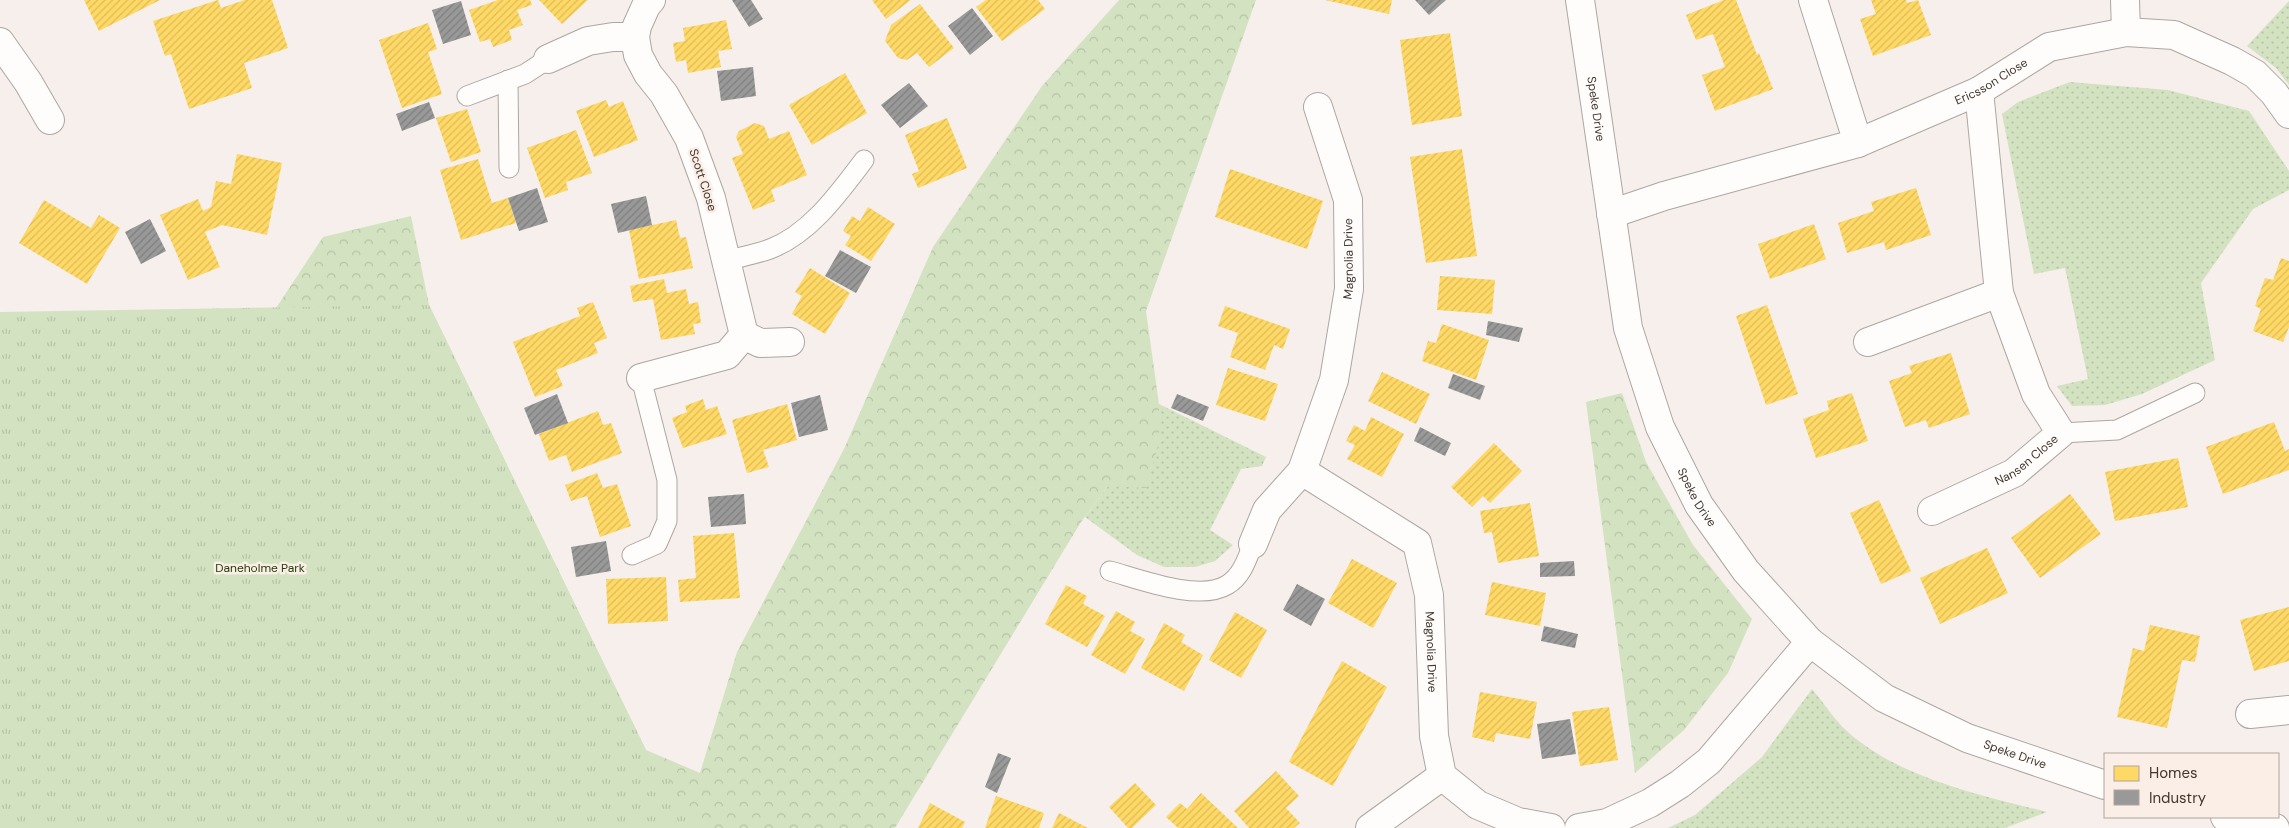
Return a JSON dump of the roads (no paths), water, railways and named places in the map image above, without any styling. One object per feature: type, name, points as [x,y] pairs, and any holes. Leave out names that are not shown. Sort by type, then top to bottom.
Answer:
[{"type":"street","points":[[548,60],[588,41],[613,37],[635,38],[637,26],[646,6],[651,0]]},
{"type":"street","name":"Speke Drive","points":[[1580,0],[1628,328],[1660,427],[1704,513],[1746,571],[1810,642],[1884,698],[1958,734],[2104,785]]},
{"type":"street","points":[[1813,0],[1858,143]]},
{"type":"street","points":[[2125,0],[2126,32]]},
{"type":"street","name":"Ericsson Close","points":[[1611,214],[1664,196],[1858,143],[1979,91],[2049,47],[2126,32],[2174,35],[2232,61],[2255,74],[2274,94],[2289,114]]},
{"type":"street","name":"Scott Close","points":[[635,38],[638,55],[648,74],[664,94],[689,138],[711,198],[744,335]]},
{"type":"street","points":[[0,42],[28,82],[50,120]]},
{"type":"street","name":"Nansen Close","points":[[1932,511],[2014,473],[2061,432],[2036,394],[1999,293],[1979,91]]},
{"type":"street","name":"Magnolia Drive","points":[[1253,544],[1267,510],[1302,471],[1334,380],[1349,289],[1348,200],[1318,107]]},
{"type":"street","points":[[1868,342],[1999,293]]},
{"type":"street","points":[[642,378],[727,355],[744,335],[760,343],[790,342]]},
{"type":"street","name":"Magnolia Drive","points":[[1302,471],[1417,543],[1429,595],[1434,736],[1442,776]]},
{"type":"street","points":[[1579,828],[1607,823],[1650,803],[1680,784],[1709,761],[1810,642]]},
{"type":"street","points":[[2250,714],[2289,710]]},
{"type":"street","points":[[1370,828],[1442,776],[1478,805],[1518,822],[1551,828]]},
{"type":"street","points":[[2230,818],[2275,828]]},
{"type":"lane","points":[[467,96],[525,74],[548,60]]},
{"type":"lane","points":[[508,80],[509,168]]},
{"type":"lane","points":[[726,261],[772,248],[803,229],[834,198],[864,160]]},
{"type":"lane","points":[[632,555],[657,544],[668,521],[667,480],[642,378]]},
{"type":"lane","points":[[2061,432],[2117,430],[2195,393]]},
{"type":"lane","points":[[1110,571],[1174,589],[1216,589],[1227,585],[1242,570],[1253,544]]},
{"type":"park label","name":"Daneholme Park","points":[[260,568]]}]
